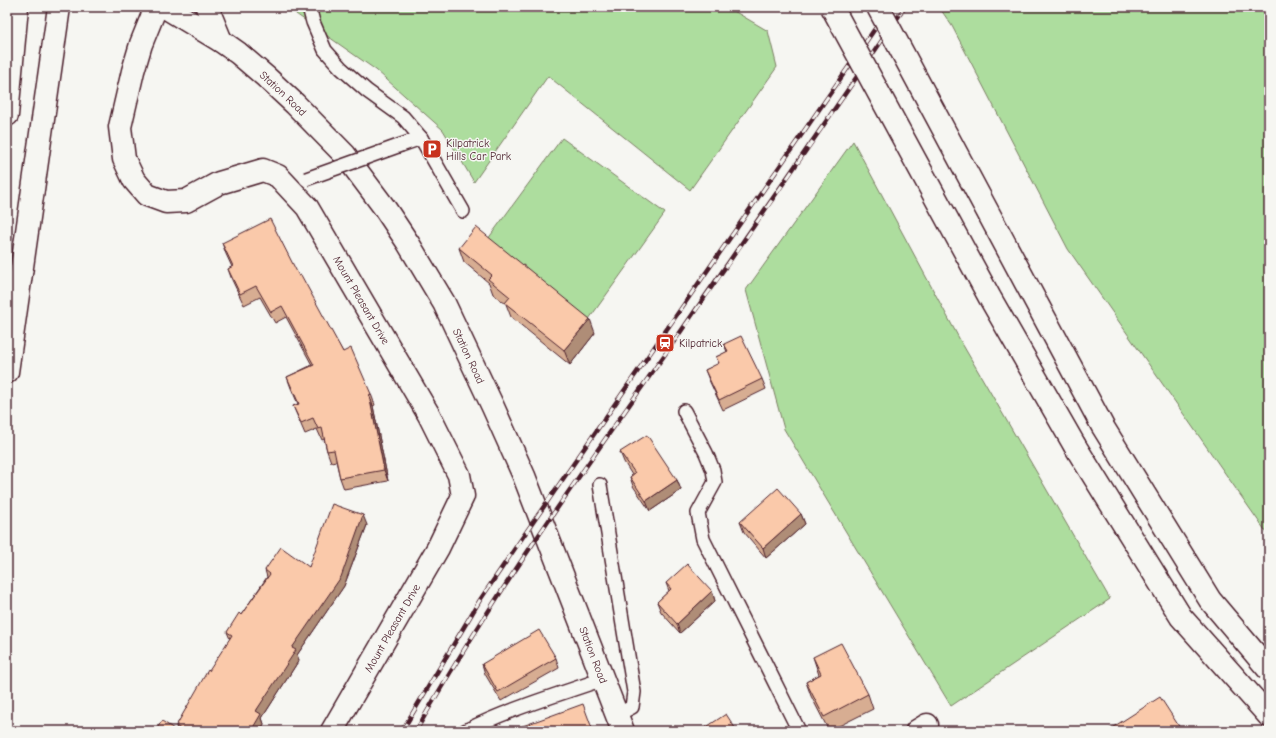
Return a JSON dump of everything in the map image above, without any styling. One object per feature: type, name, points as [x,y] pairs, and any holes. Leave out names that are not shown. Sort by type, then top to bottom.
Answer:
[{"type":"main road","points":[[7,116],[17,7]]},
{"type":"main road","points":[[7,372],[59,7]]},
{"type":"main road","name":"Mount Pleasant Drive","points":[[156,7],[141,44],[120,127],[124,159],[134,180],[147,195],[166,202],[186,201],[219,183],[263,170],[298,183],[307,207],[429,415],[459,475],[463,496],[438,548],[332,731]]},
{"type":"main road","name":"Station Road","points":[[165,7],[221,40],[266,76],[345,155],[384,207],[429,276],[469,353],[524,476],[620,723]]},
{"type":"main road","name":"Station Road","points":[[207,7],[221,40]]},
{"type":"main road","points":[[832,7],[990,298],[1074,446],[1180,617],[1269,716]]},
{"type":"main road","points":[[878,7],[1103,427],[1210,600],[1269,670]]},
{"type":"lane","points":[[309,7],[313,22],[325,50],[341,68],[367,91],[403,117],[421,138],[463,211]]},
{"type":"lane","points":[[298,183],[421,138]]},
{"type":"lane","points":[[684,411],[706,453],[713,470],[715,482],[698,512],[703,539],[799,731]]},
{"type":"lane","points":[[600,486],[634,692],[632,707],[620,723]]},
{"type":"lane","points":[[465,731],[490,718],[604,679]]},
{"type":"green space","points":[[293,7],[727,7],[768,31],[777,67],[690,190],[548,76],[474,182],[443,130],[376,70],[296,14]]},
{"type":"green space","points":[[939,7],[1269,7],[1269,536],[1068,249],[952,26]]},
{"type":"green space","points":[[562,138],[665,213],[589,319],[485,243]]},
{"type":"green space","points":[[853,141],[960,340],[1110,599],[951,706],[784,429],[746,290]]},
{"type":"building","points":[[270,219],[299,276],[301,275],[343,352],[351,348],[371,394],[369,395],[384,470],[340,478],[334,450],[327,451],[322,428],[318,429],[313,418],[301,423],[293,406],[299,404],[287,377],[314,365],[282,306],[271,312],[256,286],[240,294],[228,269],[233,266],[222,243]]},
{"type":"building","points":[[476,227],[590,319],[564,350],[505,303],[510,297],[488,279],[492,275],[459,248]]},
{"type":"building","points":[[741,336],[762,379],[719,400],[705,370],[719,363],[716,357],[728,351],[724,344]]},
{"type":"building","points":[[647,435],[677,480],[646,501],[630,477],[635,473],[620,452]]},
{"type":"building","points":[[778,488],[801,514],[763,548],[740,522]]},
{"type":"building","points":[[332,504],[363,515],[341,577],[292,648],[296,650],[256,711],[261,714],[251,731],[184,731],[176,726],[208,670],[209,671],[232,635],[227,632],[239,613],[241,615],[270,574],[265,570],[281,547],[309,567]]},
{"type":"building","points":[[687,564],[712,591],[677,624],[657,602],[671,589],[666,583]]},
{"type":"building","points":[[539,630],[556,658],[498,692],[482,664]]},
{"type":"building","points":[[841,643],[868,694],[824,717],[806,682],[821,674],[813,657]]},
{"type":"building","points":[[1160,697],[1182,731],[1107,731]]},
{"type":"building","points":[[583,704],[593,731],[509,731]]},
{"type":"building","points":[[726,714],[737,731],[707,731],[705,728]]},
{"type":"building","points":[[162,721],[177,731],[155,731]]},
{"type":"railway","points":[[402,731],[480,600],[890,7]]},
{"type":"railway","points":[[416,731],[505,585],[905,7]]},
{"type":"place","name":"Kilpatrick Hills Car Park","points":[[432,149]]},
{"type":"place","name":"Kilpatrick","points":[[665,343]]}]
